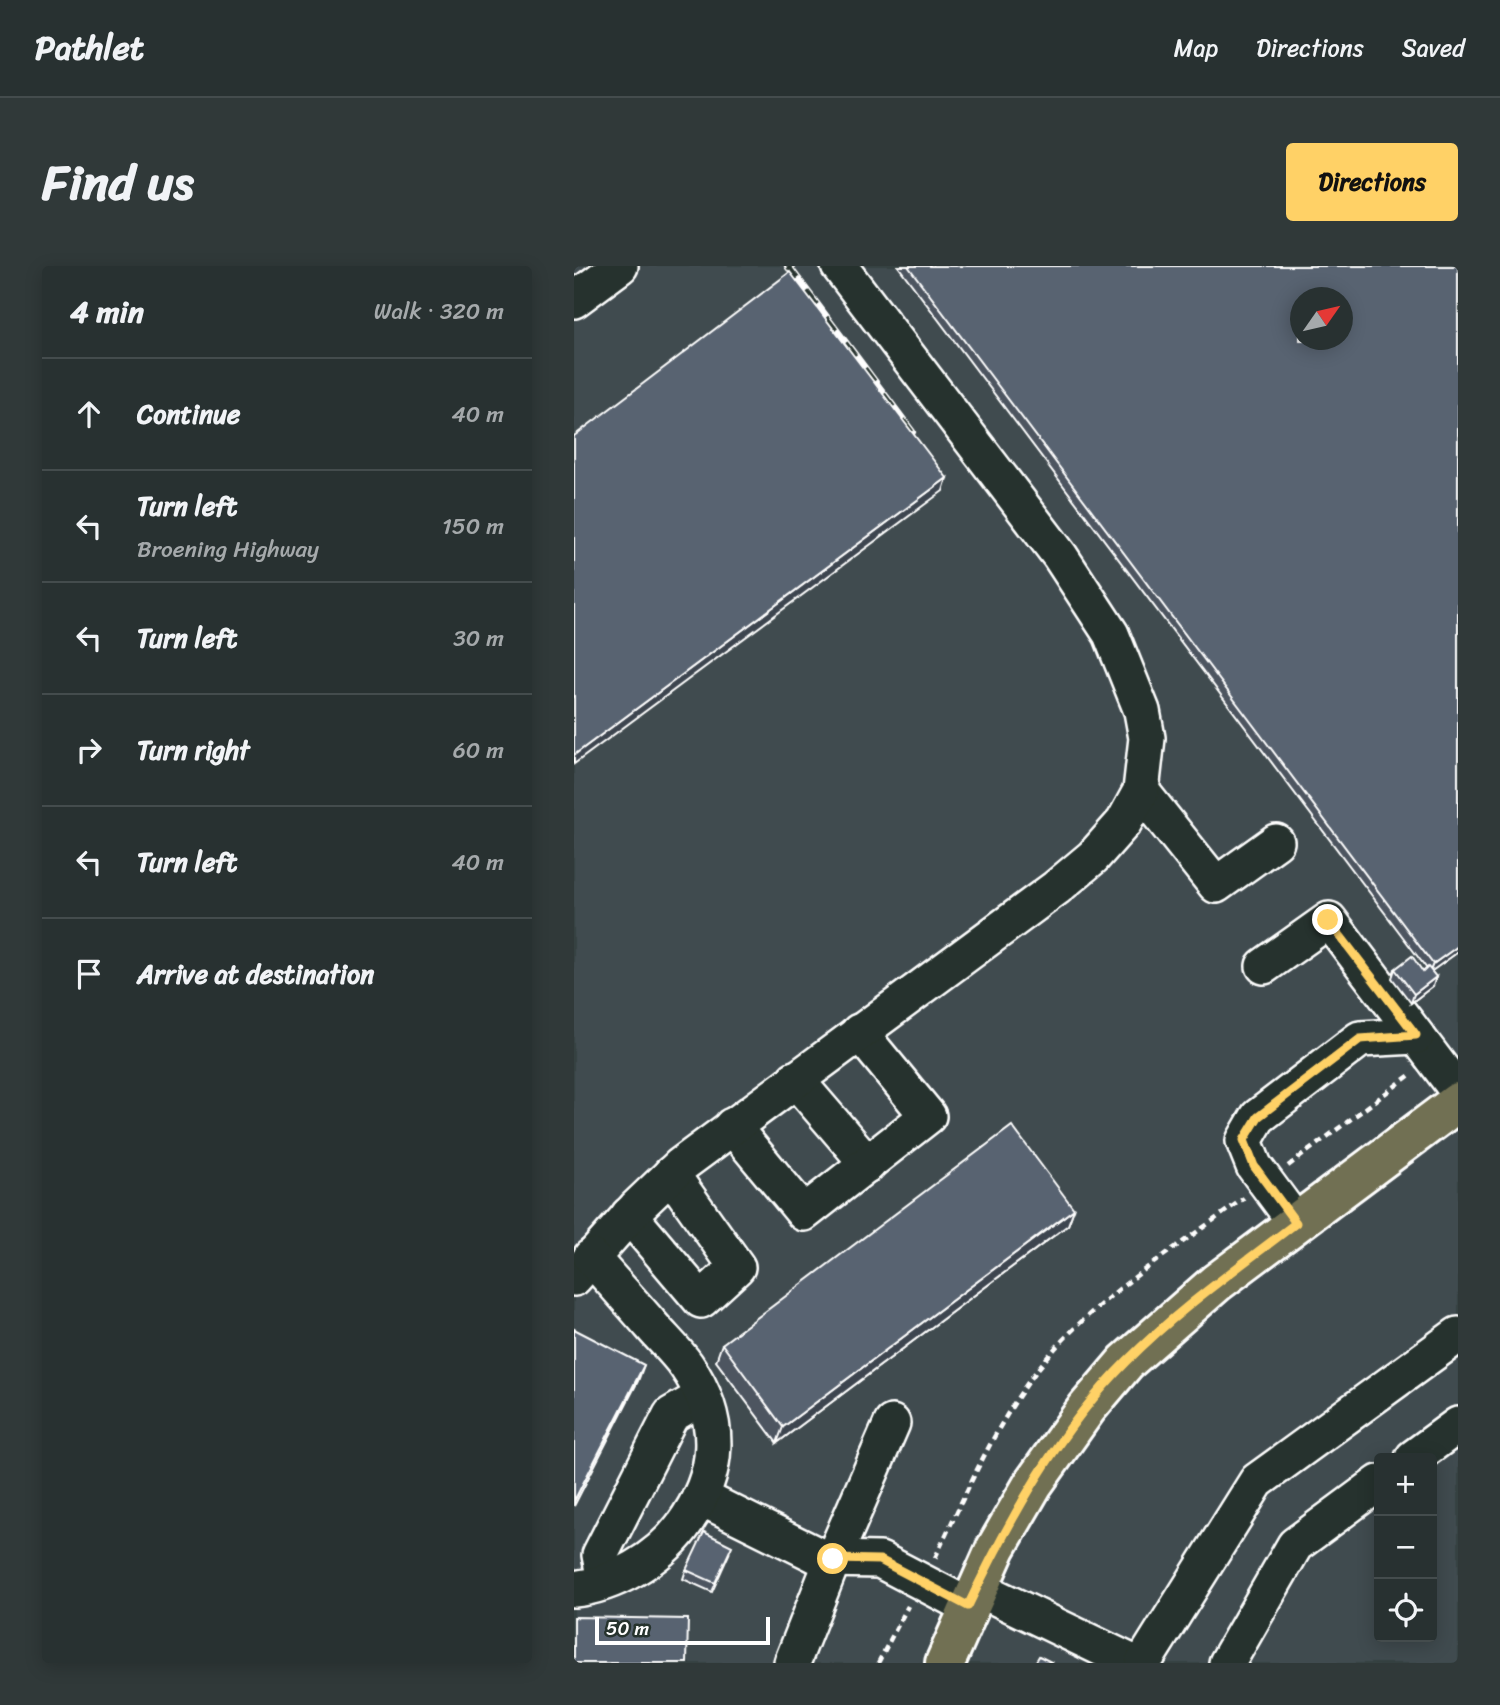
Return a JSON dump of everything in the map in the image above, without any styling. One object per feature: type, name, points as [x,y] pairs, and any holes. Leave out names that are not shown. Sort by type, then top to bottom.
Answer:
[{"type":"main road","points":[[945,1663],[996,1548],[1032,1484],[1087,1408],[1118,1371],[1216,1283],[1458,1102]]},
{"type":"lane","points":[[574,300],[620,266]]},
{"type":"lane","points":[[589,1585],[645,1563],[672,1540],[700,1497],[714,1452],[711,1421],[686,1365],[583,1256],[671,1174],[732,1126],[1056,888],[1093,857],[1124,822],[1141,791],[1147,738],[1142,711],[1111,634],[1060,556],[839,266]]},
{"type":"lane","points":[[1141,791],[1216,885],[1276,842]]},
{"type":"lane","points":[[1264,966],[1328,920],[1458,1091]]},
{"type":"lane","points":[[732,1126],[804,1213],[928,1116],[859,1032]]},
{"type":"lane","points":[[1296,1223],[1254,1166],[1244,1140],[1258,1117],[1360,1039],[1416,1035]]},
{"type":"lane","points":[[796,1079],[868,1164]]},
{"type":"lane","points":[[629,1215],[701,1300],[737,1266],[671,1174]]},
{"type":"lane","points":[[1143,1663],[1257,1481],[1458,1335]]},
{"type":"lane","points":[[589,1585],[600,1555],[671,1415],[702,1397]]},
{"type":"lane","points":[[792,1663],[833,1559],[892,1423]]},
{"type":"lane","points":[[1420,1453],[1458,1425]]},
{"type":"lane","points":[[1227,1663],[1295,1545],[1374,1487]]},
{"type":"lane","points":[[700,1497],[825,1559],[880,1560],[1133,1663]]},
{"type":"shaded area","points":[[574,266],[1458,266],[1458,1663],[574,1663]]},
{"type":"building","points":[[908,266],[1458,266],[1458,946],[1433,964]]},
{"type":"building","points":[[790,272],[947,478],[574,755],[574,436]]},
{"type":"building","points":[[1412,956],[1423,972],[1428,967],[1436,977],[1414,994],[1395,969]]},
{"type":"building","points":[[1012,1126],[1074,1209],[783,1427],[722,1344]]},
{"type":"building","points":[[574,1329],[644,1365],[574,1501]]},
{"type":"building","points":[[704,1532],[732,1546],[715,1583],[686,1570]]},
{"type":"building","points":[[574,1617],[688,1619],[687,1663],[574,1663]]},
{"type":"building","points":[[1039,1656],[1053,1663],[1035,1663]]},
{"type":"railway","points":[[788,266],[912,432]]},
{"type":"route","points":[[833,1559],[880,1560],[968,1606],[996,1548],[1032,1484],[1087,1408],[1126,1362],[1216,1283],[1296,1223],[1254,1166],[1244,1140],[1258,1117],[1360,1039],[1416,1035],[1328,920]]}]
